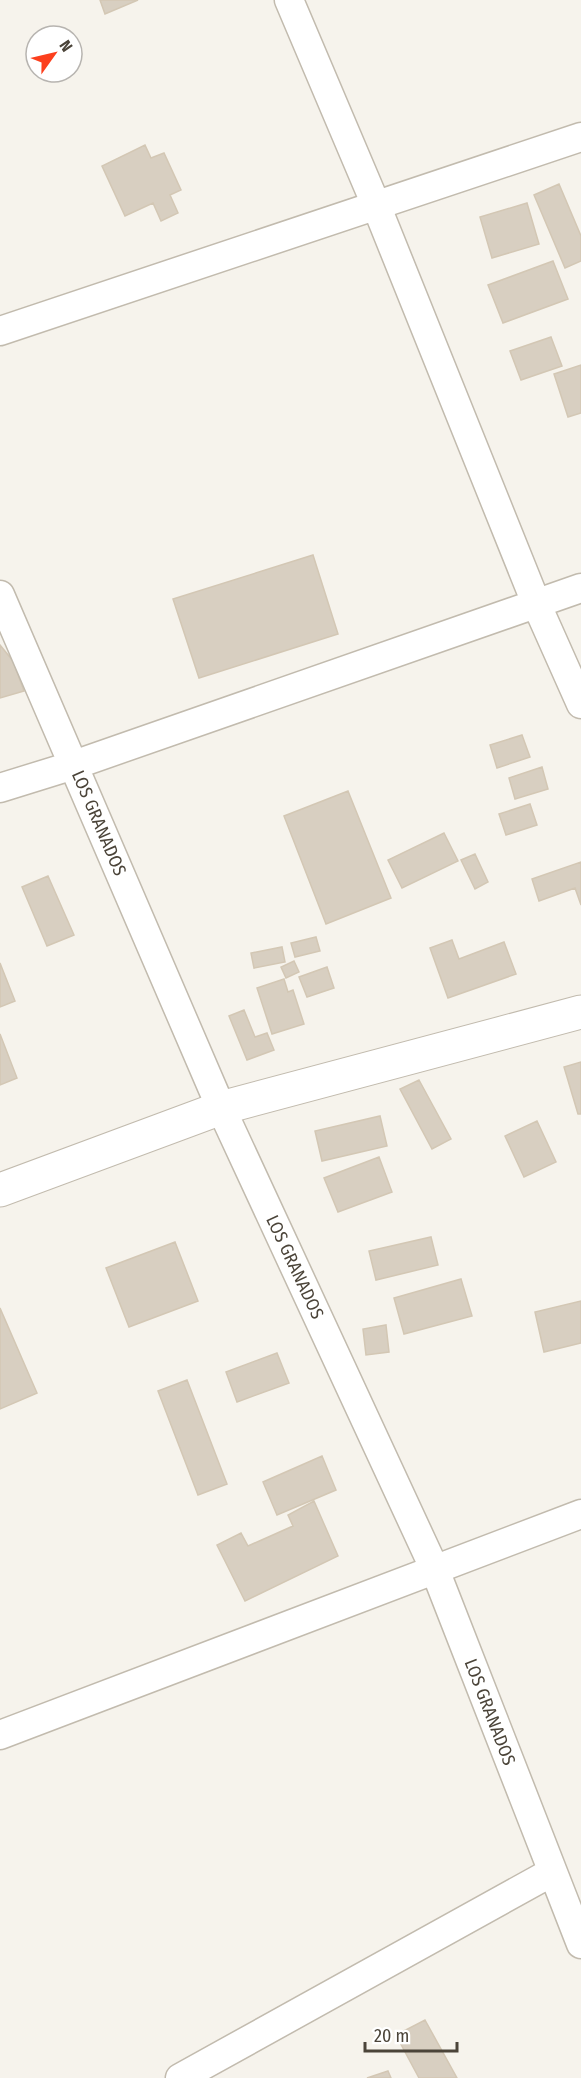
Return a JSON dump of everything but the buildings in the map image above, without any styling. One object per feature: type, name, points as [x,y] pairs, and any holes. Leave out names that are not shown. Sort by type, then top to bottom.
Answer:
[{"type":"street","points":[[289,0],[376,205],[537,603],[581,704]]},
{"type":"street","points":[[0,331],[581,136]]},
{"type":"street","points":[[0,788],[74,765],[581,588]]},
{"type":"street","name":"LOS GRANADOS","points":[[0,595],[221,1107],[435,1570],[581,1944]]},
{"type":"street","points":[[0,1190],[221,1107],[581,1012]]},
{"type":"street","points":[[0,1735],[581,1514]]},
{"type":"street","points":[[180,2078],[552,1872]]}]
